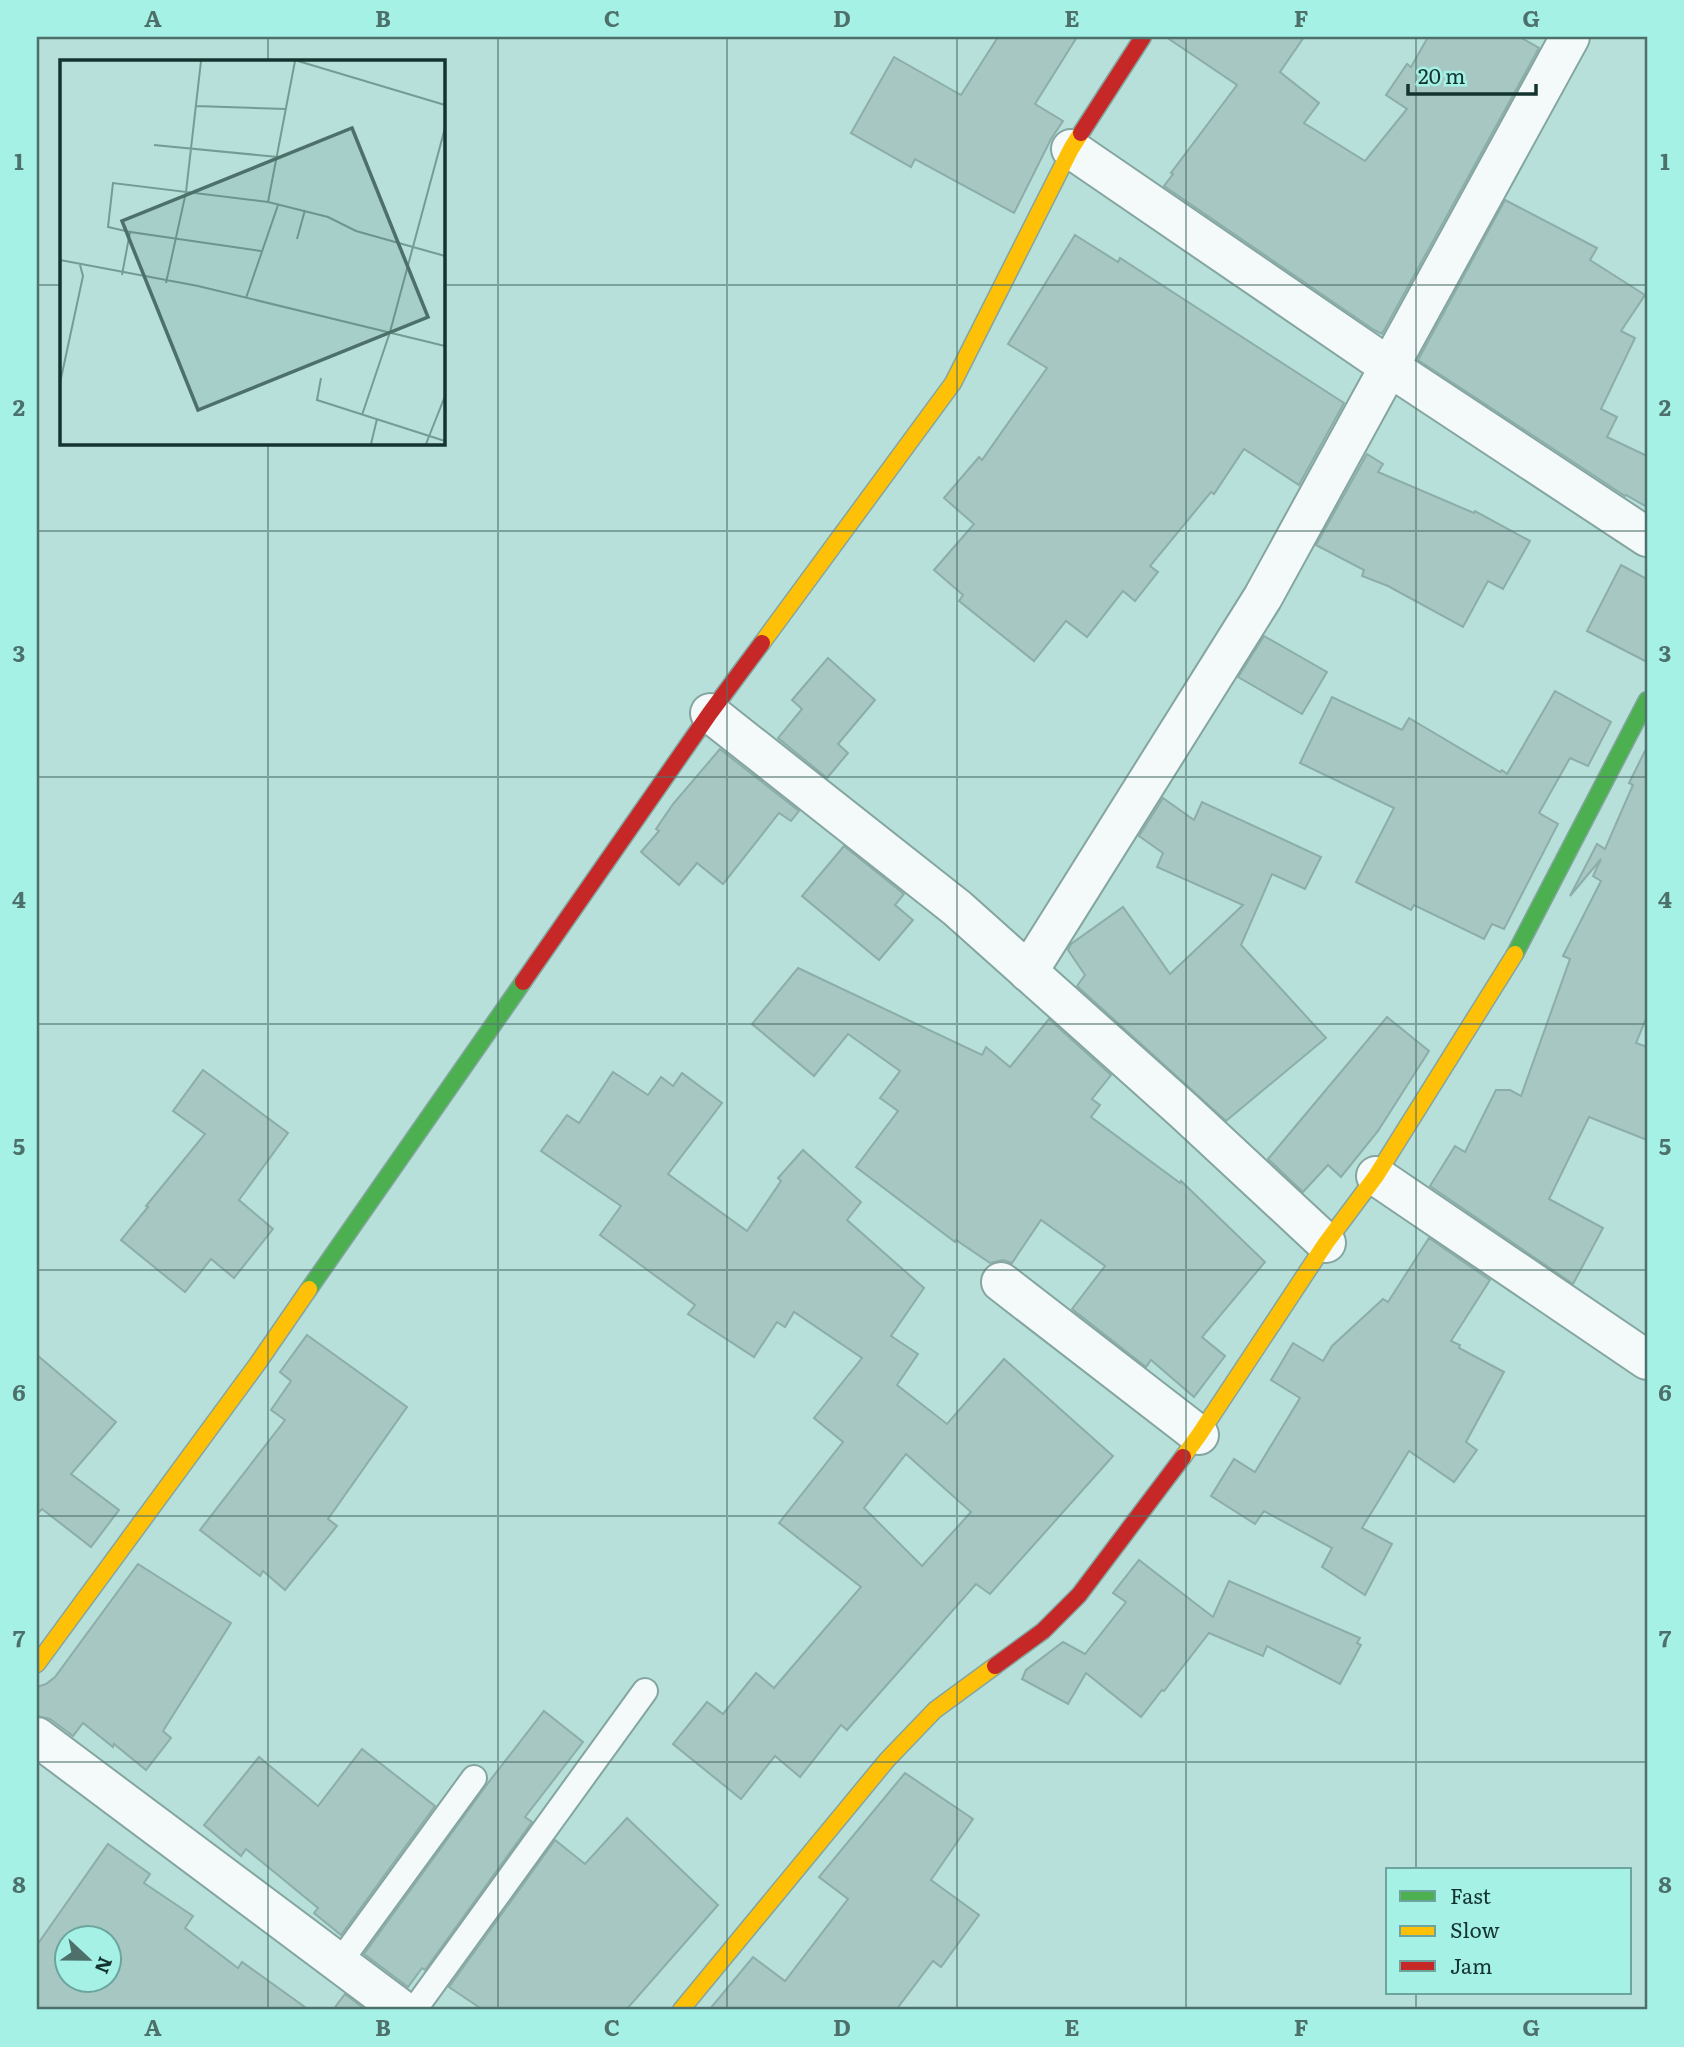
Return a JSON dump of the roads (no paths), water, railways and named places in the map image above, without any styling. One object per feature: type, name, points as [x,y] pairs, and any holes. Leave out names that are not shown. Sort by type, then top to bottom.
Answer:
[{"type":"street","points":[[37,1664],[258,1363],[710,713],[953,383],[1071,149],[1143,37]]},
{"type":"street","points":[[1028,972],[1263,597],[1570,37]]},
{"type":"street","points":[[1071,149],[1388,366],[1647,537]]},
{"type":"street","points":[[681,2010],[887,1760],[935,1710],[1043,1631],[1079,1595],[1199,1434],[1326,1243],[1376,1176],[1515,955],[1647,700]]},
{"type":"street","points":[[710,713],[957,908],[1326,1243]]},
{"type":"street","points":[[1376,1176],[1647,1360]]},
{"type":"street","points":[[1002,1282],[1199,1434]]},
{"type":"street","points":[[37,1737],[402,2010]]},
{"type":"lane","points":[[414,2010],[645,1691]]},
{"type":"lane","points":[[339,1963],[474,1778]]}]
